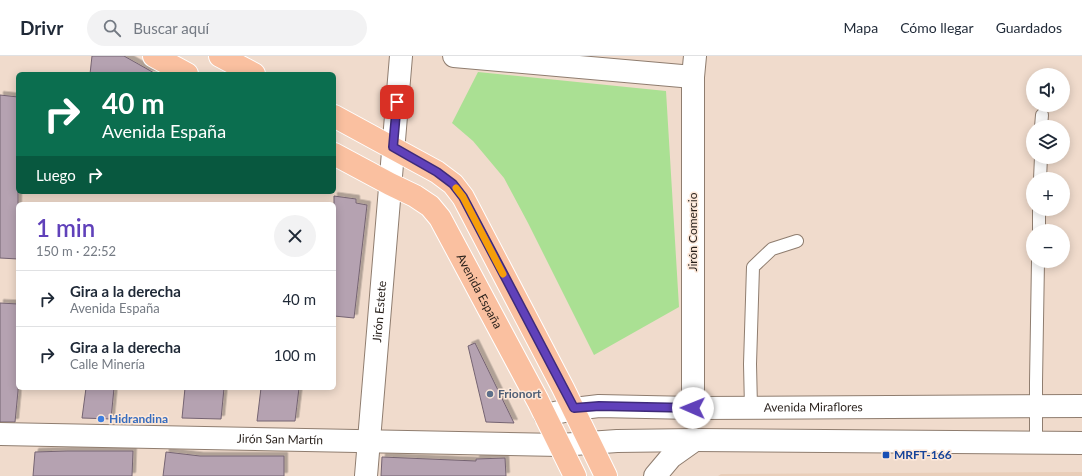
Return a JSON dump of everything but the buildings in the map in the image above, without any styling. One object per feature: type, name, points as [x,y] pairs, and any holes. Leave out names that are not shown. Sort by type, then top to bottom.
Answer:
[{"type":"main road","points":[[154,56],[183,72]]},
{"type":"main road","points":[[220,56],[250,72]]},
{"type":"main road","points":[[336,117],[437,172],[453,184],[463,197],[574,408],[606,476]]},
{"type":"main road","name":"Avenida España","points":[[336,155],[415,196],[430,206],[440,218],[545,415],[575,476]]},
{"type":"street","name":"Jirón Estete","points":[[366,476],[401,56]]},
{"type":"street","points":[[454,56],[694,66]]},
{"type":"street","name":"Jirón Comercio","points":[[693,408],[694,66]]},
{"type":"street","name":"Avenida Miraflores","points":[[545,415],[574,408],[599,406],[693,408],[1082,406]]},
{"type":"street","name":"Jirón San Martín","points":[[0,434],[560,445]]},
{"type":"street","points":[[655,476],[671,457],[695,440]]},
{"type":"street","points":[[560,445],[617,441],[695,440],[1082,443]]},
{"type":"lane","points":[[751,408],[750,364],[753,267],[772,249],[797,241]]},
{"type":"lane","points":[[1036,443],[1038,268]]},
{"type":"shaded area","points":[[1082,472],[1082,476],[718,476],[721,474]]},
{"type":"green space","points":[[478,72],[666,91],[679,307],[594,355],[504,178],[473,141],[452,123]]},
{"type":"slow traffic","points":[[456,188],[463,197],[503,274]]},
{"type":"place","name":"Frionort","points":[[490,394]]},
{"type":"place","name":"Hidrandina","points":[[101,419]]},
{"type":"place","name":"MRFT-166","points":[[886,455]]},
{"type":"route","points":[[397,102],[393,147],[437,172],[453,184],[463,197],[574,408],[599,406],[693,408]]}]
